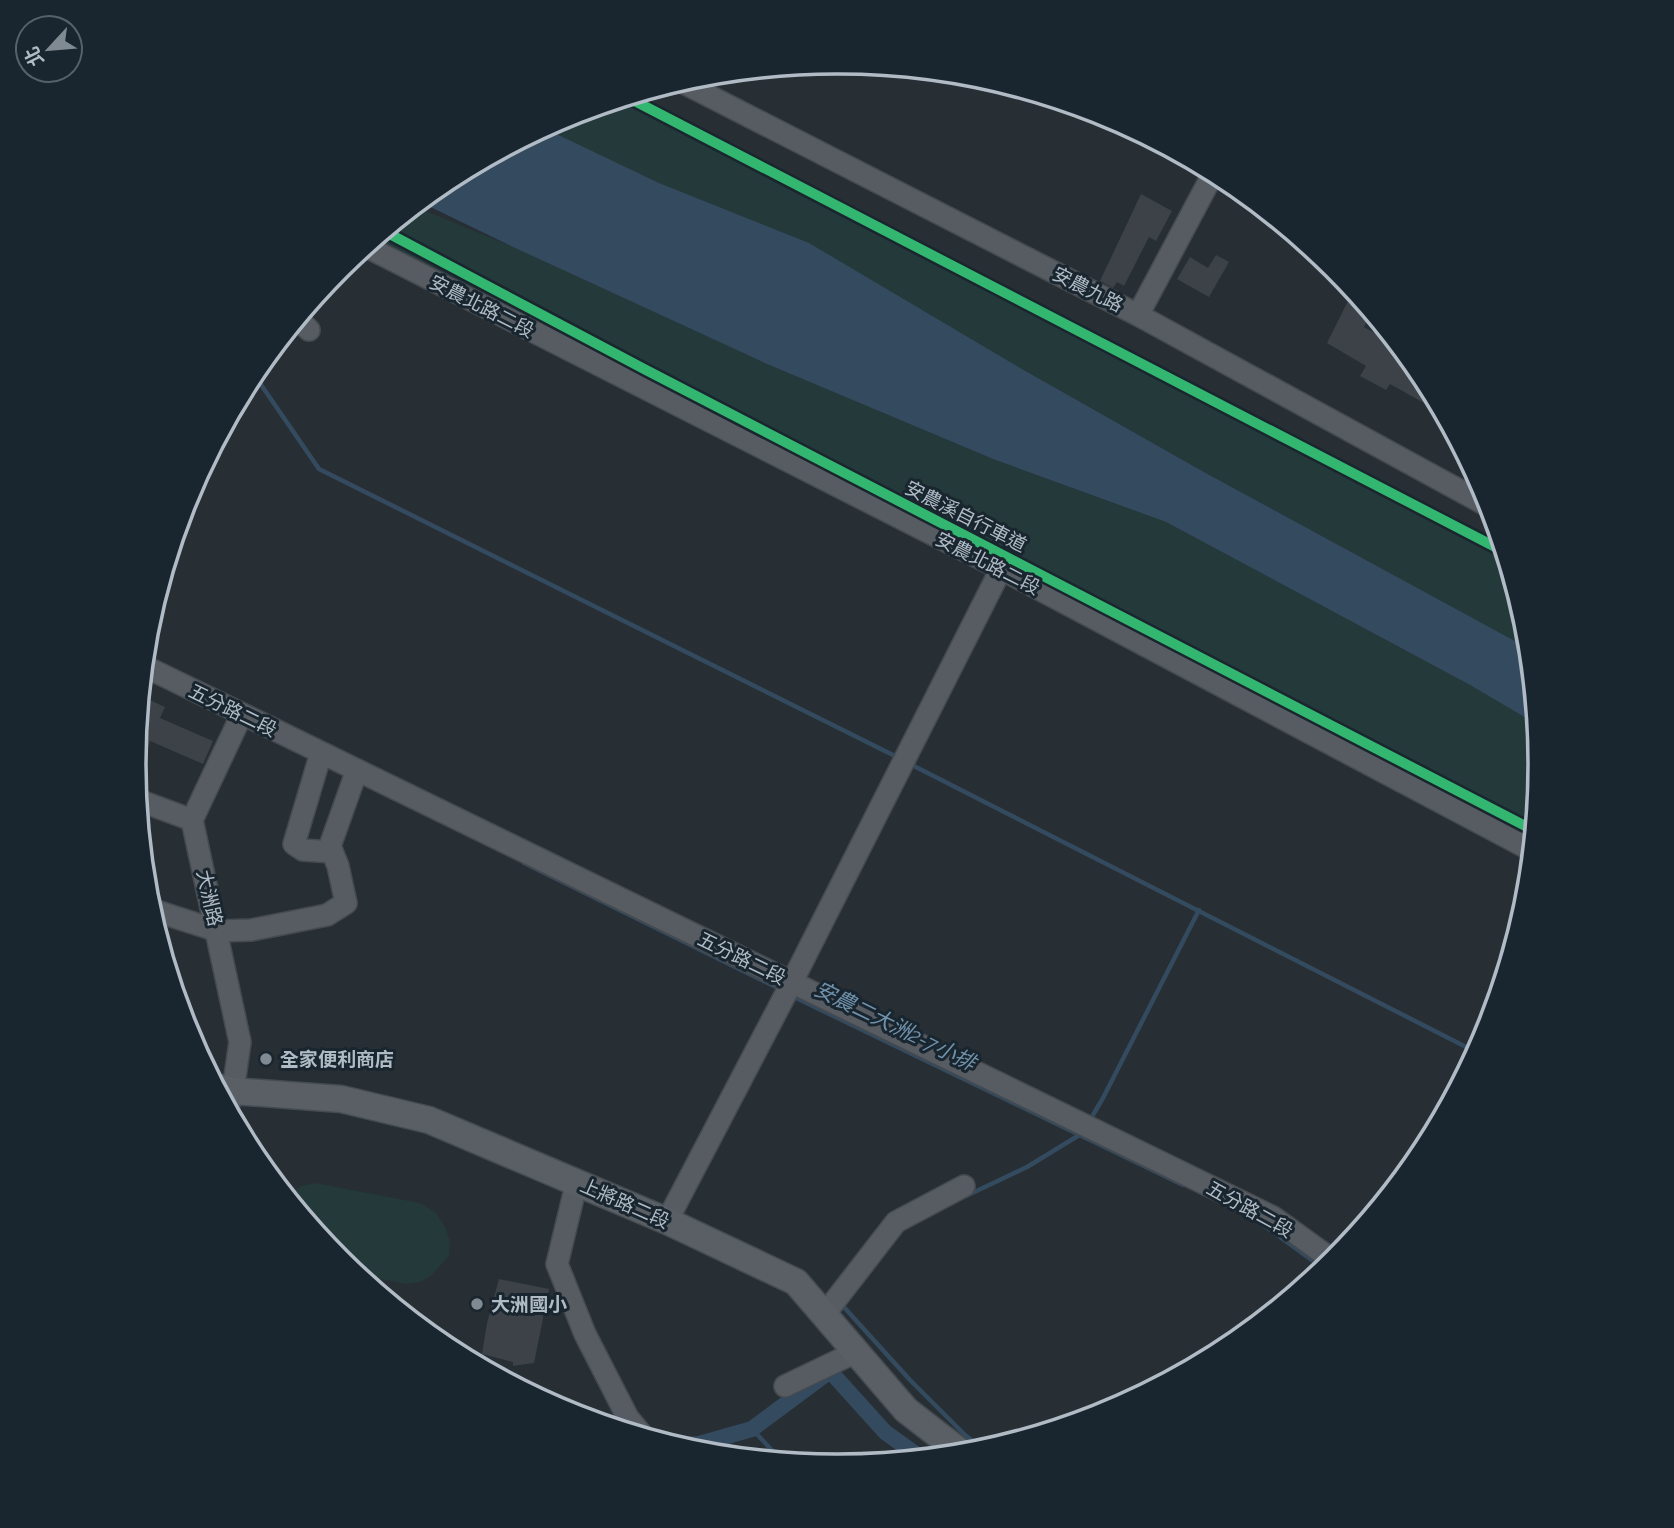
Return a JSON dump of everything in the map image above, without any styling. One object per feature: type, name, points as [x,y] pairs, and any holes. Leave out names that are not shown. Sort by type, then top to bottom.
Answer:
[{"type":"main road","name":"上將路二段","points":[[232,1095],[341,1099],[429,1120],[577,1181],[796,1282],[906,1410],[951,1445]]},
{"type":"street","name":"安農九路","points":[[695,89],[1138,315],[1474,498]]},
{"type":"street","points":[[1138,315],[1209,183]]},
{"type":"street","name":"安農北路二段","points":[[375,251],[1001,569],[1523,846]]},
{"type":"street","points":[[667,1221],[792,982],[1001,569]]},
{"type":"street","name":"五分路二段","points":[[153,670],[1273,1217],[1323,1253]]},
{"type":"street","points":[[148,804],[192,820],[242,714]]},
{"type":"street","points":[[321,753],[294,844],[303,850],[332,852]]},
{"type":"street","points":[[163,913],[218,930],[251,930],[327,915],[346,903],[338,866],[330,846],[357,770]]},
{"type":"street","name":"大洲路","points":[[192,820],[218,930],[240,1042],[228,1088]]},
{"type":"street","points":[[577,1181],[557,1264],[585,1335],[632,1423]]},
{"type":"street","points":[[824,1315],[896,1222],[964,1186]]},
{"type":"street","points":[[785,1386],[856,1352]]},
{"type":"green space","points":[[641,102],[1049,317],[1492,545],[1516,642],[1204,472],[1022,369],[659,183],[556,134]]},
{"type":"green space","points":[[425,210],[513,247],[767,364],[993,459],[1166,522],[1470,685],[1526,718],[1528,764],[1523,838],[383,244]]},
{"type":"green space","points":[[315,1183],[420,1203],[436,1213],[445,1227],[450,1241],[449,1255],[432,1275],[420,1282],[406,1284],[377,1278],[349,1252],[295,1191]]},
{"type":"water","points":[[556,134],[659,183],[809,243],[1022,369],[1204,472],[1516,642],[1526,718],[1470,685],[1166,522],[993,459],[767,364],[430,207],[492,166]]},
{"type":"building","points":[[1141,194],[1172,211],[1156,241],[1149,237],[1124,286],[1117,282],[1113,288],[1100,281]]},
{"type":"building","points":[[1216,255],[1229,262],[1209,297],[1177,279],[1190,257],[1208,268]]},
{"type":"building","points":[[1348,301],[1367,322],[1364,327],[1377,334],[1385,344],[1424,403],[1390,384],[1386,390],[1360,376],[1366,366],[1327,343]]},
{"type":"building","points":[[150,700],[165,707],[160,718],[213,741],[203,764],[150,741],[148,747]]},
{"type":"building","points":[[499,1279],[549,1289],[534,1363],[513,1366],[513,1362],[482,1354]]},
{"type":"waterway","points":[[261,384],[319,469],[897,757]]},
{"type":"waterway","points":[[910,764],[1466,1047]]},
{"type":"waterway","name":"安農二大洲2-7小排","points":[[524,863],[780,989]]},
{"type":"waterway","points":[[1090,1120],[1199,910]]},
{"type":"waterway","name":"安農二大洲2-7小排","points":[[790,995],[1183,1185]]},
{"type":"waterway","points":[[966,1196],[1027,1167],[1081,1134]]},
{"type":"waterway","name":"安農二大洲2-7小排","points":[[1254,1218],[1314,1262]]},
{"type":"waterway","points":[[842,1305],[910,1380],[973,1441]]},
{"type":"waterway","points":[[707,1442],[752,1429],[830,1371],[885,1432],[911,1450]]},
{"type":"waterway","points":[[752,1429],[773,1451]]},
{"type":"cycle path","points":[[638,103],[1492,545]]},
{"type":"cycle path","name":"安農溪自行車道","points":[[393,236],[1525,826]]},
{"type":"place","name":"全家便利商店","points":[[266,1059]]},
{"type":"place","name":"大洲國小","points":[[477,1304]]}]
